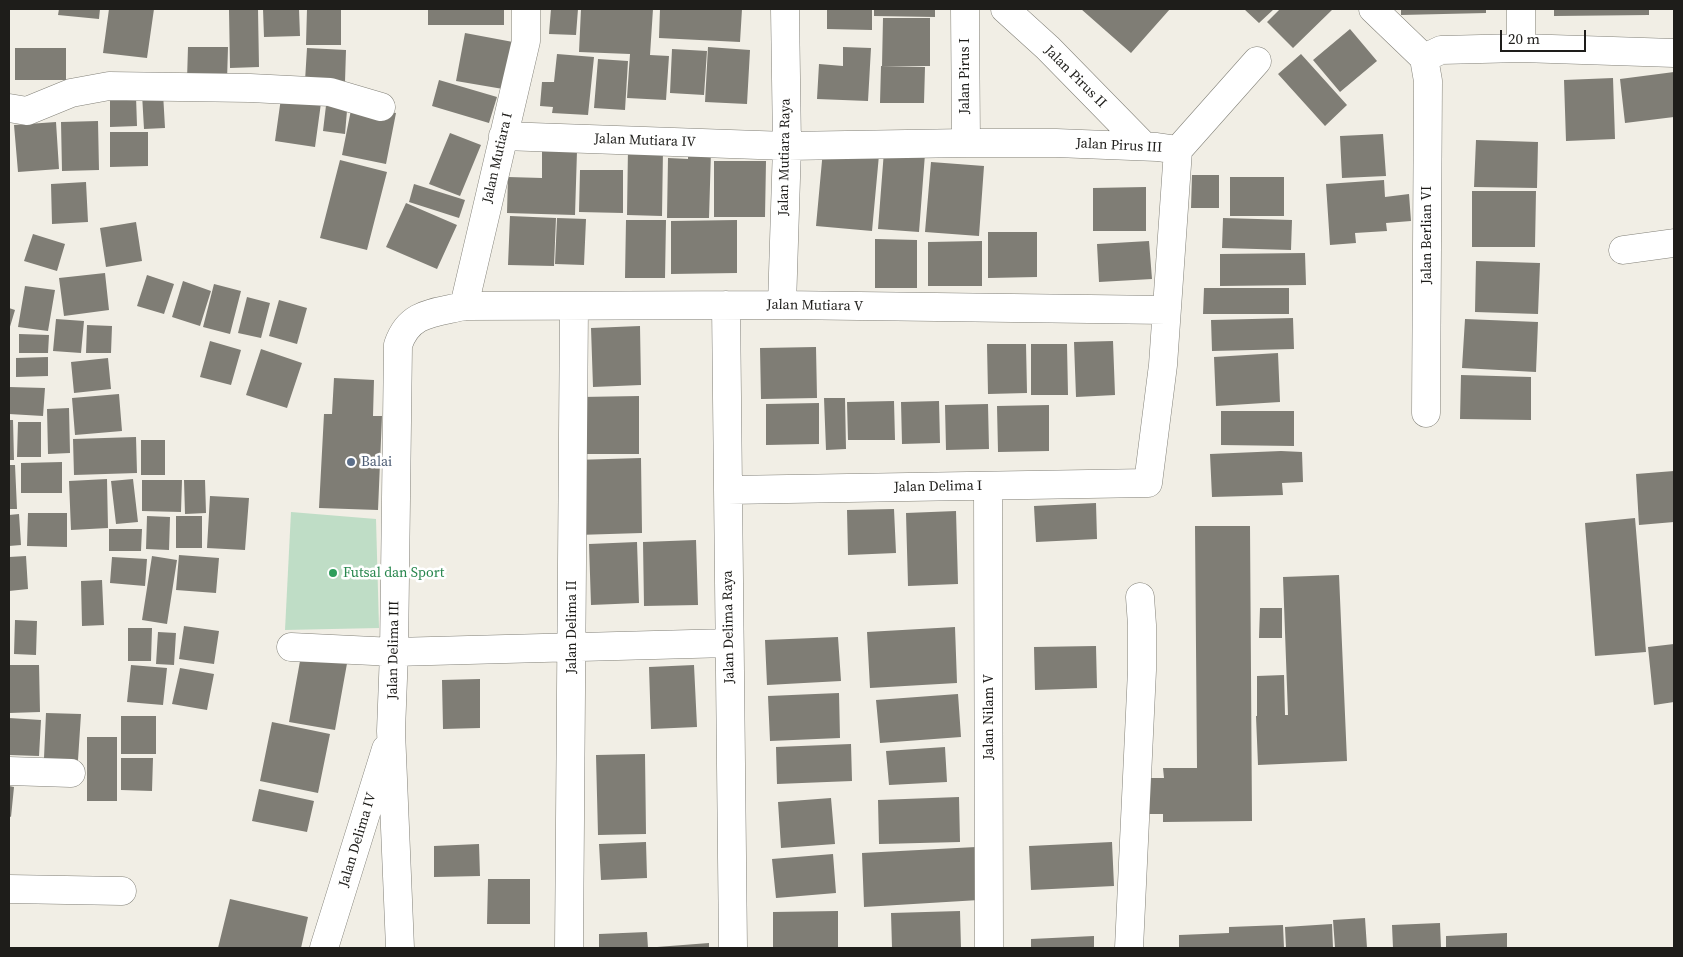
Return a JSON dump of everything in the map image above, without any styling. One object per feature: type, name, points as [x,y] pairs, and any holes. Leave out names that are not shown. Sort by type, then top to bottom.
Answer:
[{"type":"street","name":"Jalan Mutiara I","points":[[464,306],[526,41],[526,9]]},
{"type":"street","name":"Jalan Mutiara Raya","points":[[782,305],[786,146],[785,9]]},
{"type":"street","name":"Jalan Pirus I","points":[[965,9],[966,142]]},
{"type":"street","name":"Jalan Pirus II","points":[[1005,9],[1048,48],[1144,146]]},
{"type":"street","points":[[1373,9],[1424,58],[1441,50],[1521,48],[1674,53]]},
{"type":"street","points":[[1520,9],[1521,48]]},
{"type":"street","name":"Jalan Berlian VI","points":[[1424,58],[1428,82],[1426,413]]},
{"type":"street","points":[[1178,150],[1257,61]]},
{"type":"street","points":[[9,108],[27,111],[71,93],[109,86],[241,88],[330,92],[381,107]]},
{"type":"street","name":"Jalan Mutiara IV","points":[[503,136],[786,146]]},
{"type":"street","name":"Jalan Pirus III","points":[[786,146],[966,142],[1144,146],[1168,147],[1178,150],[1163,365],[1148,483]]},
{"type":"street","points":[[1623,250],[1674,243]]},
{"type":"street","name":"Jalan Delima Raya","points":[[726,305],[732,948]]},
{"type":"street","name":"Jalan Mutiara V","points":[[464,306],[782,305],[1166,310]]},
{"type":"street","name":"Jalan Delima III","points":[[400,948],[391,731],[394,652],[398,345],[402,333],[410,322],[424,316],[464,306]]},
{"type":"street","name":"Jalan Delima II","points":[[570,948],[574,306]]},
{"type":"street","name":"Jalan Delima I","points":[[728,490],[1148,483]]},
{"type":"street","name":"Jalan Nilam V","points":[[988,486],[989,948]]},
{"type":"street","points":[[1129,948],[1142,670],[1140,597]]},
{"type":"street","points":[[291,647],[394,652],[729,643]]},
{"type":"street","name":"Jalan Delima IV","points":[[324,948],[391,731]]},
{"type":"street","points":[[9,771],[71,773]]},
{"type":"street","points":[[9,889],[122,890]]},
{"type":"green space","name":"Futsal dan Sport","points":[[291,512],[376,519],[379,628],[285,630]]},
{"type":"building","points":[[59,9],[100,9],[99,19],[58,15]]},
{"type":"building","points":[[109,9],[154,9],[147,58],[103,53]]},
{"type":"building","points":[[258,9],[259,67],[230,68],[229,10]]},
{"type":"building","points":[[263,9],[299,9],[300,36],[264,37]]},
{"type":"building","points":[[307,9],[341,9],[341,45],[306,45]]},
{"type":"building","points":[[428,9],[504,9],[504,25],[428,25]]},
{"type":"building","points":[[551,9],[578,9],[576,35],[549,34]]},
{"type":"building","points":[[581,9],[653,9],[650,55],[669,56],[666,100],[627,98],[630,54],[579,52]]},
{"type":"building","points":[[660,9],[742,9],[740,42],[659,38]]},
{"type":"building","points":[[827,9],[872,9],[872,30],[827,29]]},
{"type":"building","points":[[874,9],[935,9],[935,17],[874,16]]},
{"type":"building","points":[[1081,9],[1170,9],[1131,53]]},
{"type":"building","points":[[1244,9],[1274,9],[1259,23]]},
{"type":"building","points":[[1280,9],[1333,9],[1293,48],[1267,22]]},
{"type":"building","points":[[1401,9],[1486,9],[1486,13],[1401,15]]},
{"type":"building","points":[[1554,9],[1649,9],[1649,15],[1554,16]]},
{"type":"building","points":[[883,18],[930,18],[930,66],[882,66]]},
{"type":"building","points":[[1350,29],[1377,61],[1340,92],[1313,60]]},
{"type":"building","points":[[465,33],[513,42],[503,89],[456,81]]},
{"type":"building","points":[[188,47],[228,47],[227,81],[187,80]]},
{"type":"building","points":[[708,47],[750,50],[747,104],[705,102]]},
{"type":"building","points":[[843,47],[871,48],[868,101],[817,99],[819,64],[843,66]]},
{"type":"building","points":[[15,48],[66,48],[66,80],[15,80]]},
{"type":"building","points":[[307,48],[346,50],[345,82],[305,81]]},
{"type":"building","points":[[672,49],[707,51],[704,95],[670,93]]},
{"type":"building","points":[[557,54],[594,57],[588,115],[552,113],[553,107],[540,106],[542,82],[554,82]]},
{"type":"building","points":[[1301,54],[1347,105],[1325,126],[1278,74]]},
{"type":"building","points":[[598,59],[628,61],[625,110],[594,108]]},
{"type":"building","points":[[881,66],[925,67],[924,103],[880,103]]},
{"type":"building","points":[[1674,72],[1674,117],[1625,123],[1620,79]]},
{"type":"building","points":[[1613,78],[1615,139],[1566,141],[1564,80]]},
{"type":"building","points":[[439,80],[497,97],[489,123],[432,106]]},
{"type":"building","points":[[163,93],[165,128],[144,129],[142,94]]},
{"type":"building","points":[[136,96],[137,126],[110,127],[110,97]]},
{"type":"building","points":[[327,97],[348,99],[345,134],[323,131]]},
{"type":"building","points":[[281,98],[321,103],[315,147],[275,141]]},
{"type":"building","points":[[352,105],[396,113],[386,164],[342,155]]},
{"type":"building","points":[[98,121],[99,170],[62,171],[61,122]]},
{"type":"building","points":[[56,122],[59,169],[18,172],[14,125]]},
{"type":"building","points":[[110,132],[148,132],[148,166],[110,167]]},
{"type":"building","points":[[450,133],[481,145],[460,196],[429,184]]},
{"type":"building","points":[[1383,134],[1386,176],[1342,178],[1340,136]]},
{"type":"building","points":[[1476,140],[1538,142],[1537,188],[1474,187]]},
{"type":"building","points":[[628,148],[663,149],[662,216],[627,215]]},
{"type":"building","points":[[542,149],[577,151],[575,215],[507,213],[508,177],[542,178]]},
{"type":"building","points":[[688,150],[711,151],[709,218],[667,218],[668,158],[688,159]]},
{"type":"building","points":[[823,150],[879,155],[872,231],[816,226]]},
{"type":"building","points":[[884,151],[925,154],[919,232],[878,229]]},
{"type":"building","points":[[340,160],[387,172],[367,250],[320,238]]},
{"type":"building","points":[[714,161],[766,161],[765,217],[714,217]]},
{"type":"building","points":[[931,162],[984,166],[979,236],[925,232]]},
{"type":"building","points":[[580,170],[623,170],[623,213],[579,212]]},
{"type":"building","points":[[1192,175],[1219,175],[1219,208],[1191,208]]},
{"type":"building","points":[[1230,177],[1284,177],[1284,216],[1230,216]]},
{"type":"building","points":[[1384,180],[1385,197],[1409,194],[1411,221],[1386,223],[1387,231],[1355,233],[1356,243],[1330,245],[1326,184]]},
{"type":"building","points":[[86,182],[88,222],[52,224],[51,184]]},
{"type":"building","points":[[414,184],[465,200],[459,218],[409,202]]},
{"type":"building","points":[[1146,187],[1146,231],[1093,231],[1093,188]]},
{"type":"building","points":[[1472,191],[1536,191],[1535,247],[1472,247]]},
{"type":"building","points":[[406,203],[457,225],[437,269],[386,247]]},
{"type":"building","points":[[510,216],[556,218],[554,266],[508,265]]},
{"type":"building","points":[[557,218],[586,219],[584,265],[555,264]]},
{"type":"building","points":[[1223,218],[1292,220],[1291,250],[1222,248]]},
{"type":"building","points":[[626,220],[666,220],[665,278],[625,278]]},
{"type":"building","points":[[737,220],[737,273],[671,274],[671,221]]},
{"type":"building","points":[[136,222],[142,261],[106,267],[100,228]]},
{"type":"building","points":[[988,232],[1037,232],[1037,277],[988,278]]},
{"type":"building","points":[[33,234],[65,244],[57,271],[24,261]]},
{"type":"building","points":[[875,239],[917,240],[917,288],[875,288]]},
{"type":"building","points":[[982,241],[982,286],[928,286],[928,242]]},
{"type":"building","points":[[1149,241],[1152,279],[1099,282],[1097,244]]},
{"type":"building","points":[[1305,253],[1306,285],[1220,286],[1220,254]]},
{"type":"building","points":[[1476,261],[1540,263],[1538,314],[1475,312]]},
{"type":"building","points":[[105,273],[109,310],[64,316],[59,278]]},
{"type":"building","points":[[147,275],[174,284],[164,314],[137,306]]},
{"type":"building","points":[[183,281],[211,291],[200,326],[172,317]]},
{"type":"building","points":[[214,284],[241,291],[230,334],[203,327]]},
{"type":"building","points":[[25,286],[55,290],[48,331],[18,327]]},
{"type":"building","points":[[1204,288],[1289,288],[1289,314],[1203,314]]},
{"type":"building","points":[[247,297],[270,303],[261,338],[238,333]]},
{"type":"building","points":[[279,300],[307,308],[297,344],[269,336]]},
{"type":"building","points":[[9,308],[15,310],[9,330]]},
{"type":"building","points":[[1293,318],[1294,349],[1212,351],[1211,320]]},
{"type":"building","points":[[56,319],[84,321],[81,353],[53,351]]},
{"type":"building","points":[[1465,319],[1538,322],[1536,372],[1462,368]]},
{"type":"building","points":[[87,325],[112,326],[111,353],[86,353]]},
{"type":"building","points":[[640,326],[641,385],[593,387],[591,328]]},
{"type":"building","points":[[19,334],[49,335],[48,353],[19,353]]},
{"type":"building","points":[[210,341],[241,350],[231,385],[200,377]]},
{"type":"building","points":[[1113,341],[1115,395],[1076,397],[1074,342]]},
{"type":"building","points":[[987,344],[1026,344],[1027,393],[988,394]]},
{"type":"building","points":[[1031,344],[1067,344],[1068,395],[1031,395]]},
{"type":"building","points":[[816,347],[817,398],[761,399],[760,348]]},
{"type":"building","points":[[261,349],[302,363],[287,408],[246,395]]},
{"type":"building","points":[[1278,353],[1280,402],[1216,406],[1214,357]]},
{"type":"building","points":[[48,357],[48,376],[16,377],[16,358]]},
{"type":"building","points":[[108,358],[111,389],[74,393],[71,362]]},
{"type":"building","points":[[1461,375],[1531,377],[1531,420],[1460,419]]},
{"type":"building","name":"Balai","points":[[334,378],[374,380],[373,416],[382,416],[378,510],[319,508],[324,414],[332,414]]},
{"type":"building","points":[[9,387],[45,388],[43,416],[9,414]]},
{"type":"building","points":[[119,394],[122,431],[75,435],[72,398]]},
{"type":"building","points":[[639,396],[639,454],[581,454],[581,397]]},
{"type":"building","points":[[824,398],[845,398],[846,449],[826,450]]},
{"type":"building","points":[[894,401],[895,440],[848,440],[847,402]]},
{"type":"building","points":[[939,401],[940,443],[902,444],[901,402]]},
{"type":"building","points":[[819,403],[819,444],[766,445],[766,404]]},
{"type":"building","points":[[988,404],[989,449],[946,450],[945,405]]},
{"type":"building","points":[[1049,405],[1049,451],[998,452],[997,406]]},
{"type":"building","points":[[69,408],[70,453],[48,454],[47,409]]},
{"type":"building","points":[[1221,411],[1294,411],[1294,446],[1221,445]]},
{"type":"building","points":[[9,420],[13,420],[14,460],[9,460]]},
{"type":"building","points":[[18,422],[41,422],[41,457],[17,457]]},
{"type":"building","points":[[136,437],[137,473],[74,475],[73,439]]},
{"type":"building","points":[[141,440],[165,440],[165,475],[141,475]]},
{"type":"building","points":[[1302,452],[1303,482],[1282,483],[1283,495],[1212,497],[1210,454]]},
{"type":"building","points":[[641,458],[642,533],[577,535],[575,460]]},
{"type":"building","points":[[62,462],[62,493],[21,493],[21,463]]},
{"type":"building","points":[[9,465],[15,465],[17,509],[9,509]]},
{"type":"building","points":[[1674,471],[1674,522],[1639,525],[1636,474]]},
{"type":"building","points":[[107,479],[108,528],[71,530],[69,481]]},
{"type":"building","points":[[133,479],[138,522],[116,524],[111,481]]},
{"type":"building","points":[[142,480],[182,480],[181,512],[142,511]]},
{"type":"building","points":[[184,480],[205,480],[206,513],[185,514]]},
{"type":"building","points":[[210,496],[249,498],[245,550],[207,548]]},
{"type":"building","points":[[1096,503],[1097,539],[1036,542],[1034,506]]},
{"type":"building","points":[[894,509],[896,553],[848,555],[847,510]]},
{"type":"building","points":[[956,511],[958,584],[908,586],[906,513]]},
{"type":"building","points":[[28,513],[67,513],[67,547],[27,546]]},
{"type":"building","points":[[19,514],[21,545],[9,546],[9,515]]},
{"type":"building","points":[[147,516],[170,517],[169,550],[146,549]]},
{"type":"building","points":[[176,516],[202,516],[202,548],[176,548]]},
{"type":"building","points":[[1635,518],[1646,652],[1595,656],[1585,523]]},
{"type":"building","points":[[1195,526],[1250,526],[1252,821],[1163,822],[1163,814],[1149,814],[1149,778],[1164,778],[1163,768],[1197,768]]},
{"type":"building","points":[[109,529],[142,529],[141,551],[109,551]]},
{"type":"building","points":[[696,540],[698,605],[644,606],[643,542]]},
{"type":"building","points":[[637,542],[639,603],[591,605],[589,544]]},
{"type":"building","points":[[179,555],[219,558],[216,593],[176,590]]},
{"type":"building","points":[[26,556],[28,589],[9,591],[9,557]]},
{"type":"building","points":[[152,556],[177,560],[167,624],[142,620]]},
{"type":"building","points":[[112,557],[147,559],[145,586],[110,583]]},
{"type":"building","points":[[1339,575],[1347,761],[1258,765],[1257,676],[1284,675],[1285,715],[1288,715],[1283,577]]},
{"type":"building","points":[[102,580],[104,625],[82,626],[81,581]]},
{"type":"building","points":[[1260,608],[1282,608],[1282,638],[1259,638]]},
{"type":"building","points":[[15,620],[37,621],[36,655],[14,654]]},
{"type":"building","points":[[184,626],[219,631],[214,664],[179,659]]},
{"type":"building","points":[[955,627],[957,683],[870,688],[867,632]]},
{"type":"building","points":[[128,628],[152,628],[151,661],[128,661]]},
{"type":"building","points":[[158,632],[176,633],[174,665],[156,664]]},
{"type":"building","points":[[838,637],[841,681],[767,685],[765,640]]},
{"type":"building","points":[[1674,644],[1674,702],[1654,705],[1648,647]]},
{"type":"building","points":[[1096,646],[1097,688],[1035,690],[1034,647]]},
{"type":"building","points":[[302,650],[348,658],[335,730],[289,722]]},
{"type":"building","points":[[9,665],[39,665],[40,712],[9,713]]},
{"type":"building","points":[[131,665],[167,668],[163,705],[127,702]]},
{"type":"building","points":[[694,665],[697,727],[651,729],[649,667]]},
{"type":"building","points":[[180,668],[214,674],[207,710],[172,704]]},
{"type":"building","points":[[480,679],[480,728],[443,729],[442,680]]},
{"type":"building","points":[[839,693],[840,738],[770,741],[768,696]]},
{"type":"building","points":[[958,694],[961,737],[880,743],[876,700]]},
{"type":"building","points":[[46,713],[81,714],[78,760],[44,758]]},
{"type":"building","points":[[121,716],[156,716],[156,754],[121,754]]},
{"type":"building","points":[[9,718],[41,720],[39,756],[9,755]]},
{"type":"building","points":[[272,722],[330,734],[318,793],[260,781]]},
{"type":"building","points":[[87,737],[117,737],[117,801],[87,801]]},
{"type":"building","points":[[851,744],[852,781],[777,784],[776,747]]},
{"type":"building","points":[[945,747],[947,782],[889,785],[886,751]]},
{"type":"building","points":[[645,754],[646,834],[598,835],[596,755]]},
{"type":"building","points":[[121,758],[153,758],[152,791],[121,790]]},
{"type":"building","points":[[9,786],[14,787],[11,817],[9,816]]},
{"type":"building","points":[[259,789],[314,801],[307,832],[252,821]]},
{"type":"building","points":[[959,797],[960,842],[879,844],[878,800]]},
{"type":"building","points":[[831,798],[835,844],[781,848],[778,802]]},
{"type":"building","points":[[646,842],[647,878],[601,880],[599,844]]},
{"type":"building","points":[[1112,842],[1114,886],[1031,890],[1029,846]]},
{"type":"building","points":[[479,844],[480,876],[434,877],[434,846]]},
{"type":"building","points":[[976,847],[979,900],[864,907],[862,853]]},
{"type":"building","points":[[833,854],[836,893],[776,898],[772,859]]},
{"type":"building","points":[[488,879],[530,879],[530,924],[487,924]]},
{"type":"building","points":[[230,899],[308,917],[301,948],[218,948]]},
{"type":"building","points":[[838,911],[838,948],[773,948],[773,912]]},
{"type":"building","points":[[960,911],[961,948],[892,948],[891,913]]},
{"type":"building","points":[[1365,918],[1367,948],[1335,948],[1333,920]]},
{"type":"building","points":[[1440,923],[1441,948],[1393,948],[1392,925]]},
{"type":"building","points":[[1332,924],[1333,948],[1286,948],[1285,927]]},
{"type":"building","points":[[1283,925],[1284,948],[1179,948],[1179,935],[1229,933],[1229,927]]},
{"type":"building","points":[[647,932],[648,948],[599,948],[599,934]]},
{"type":"building","points":[[1507,933],[1507,948],[1446,948],[1446,936]]},
{"type":"building","points":[[1094,936],[1094,948],[1031,948],[1031,939]]},
{"type":"building","points":[[709,943],[709,948],[657,948],[657,947]]},
{"type":"place","name":"Balai","points":[[351,462]]},
{"type":"place","name":"Futsal dan Sport","points":[[333,573]]}]
